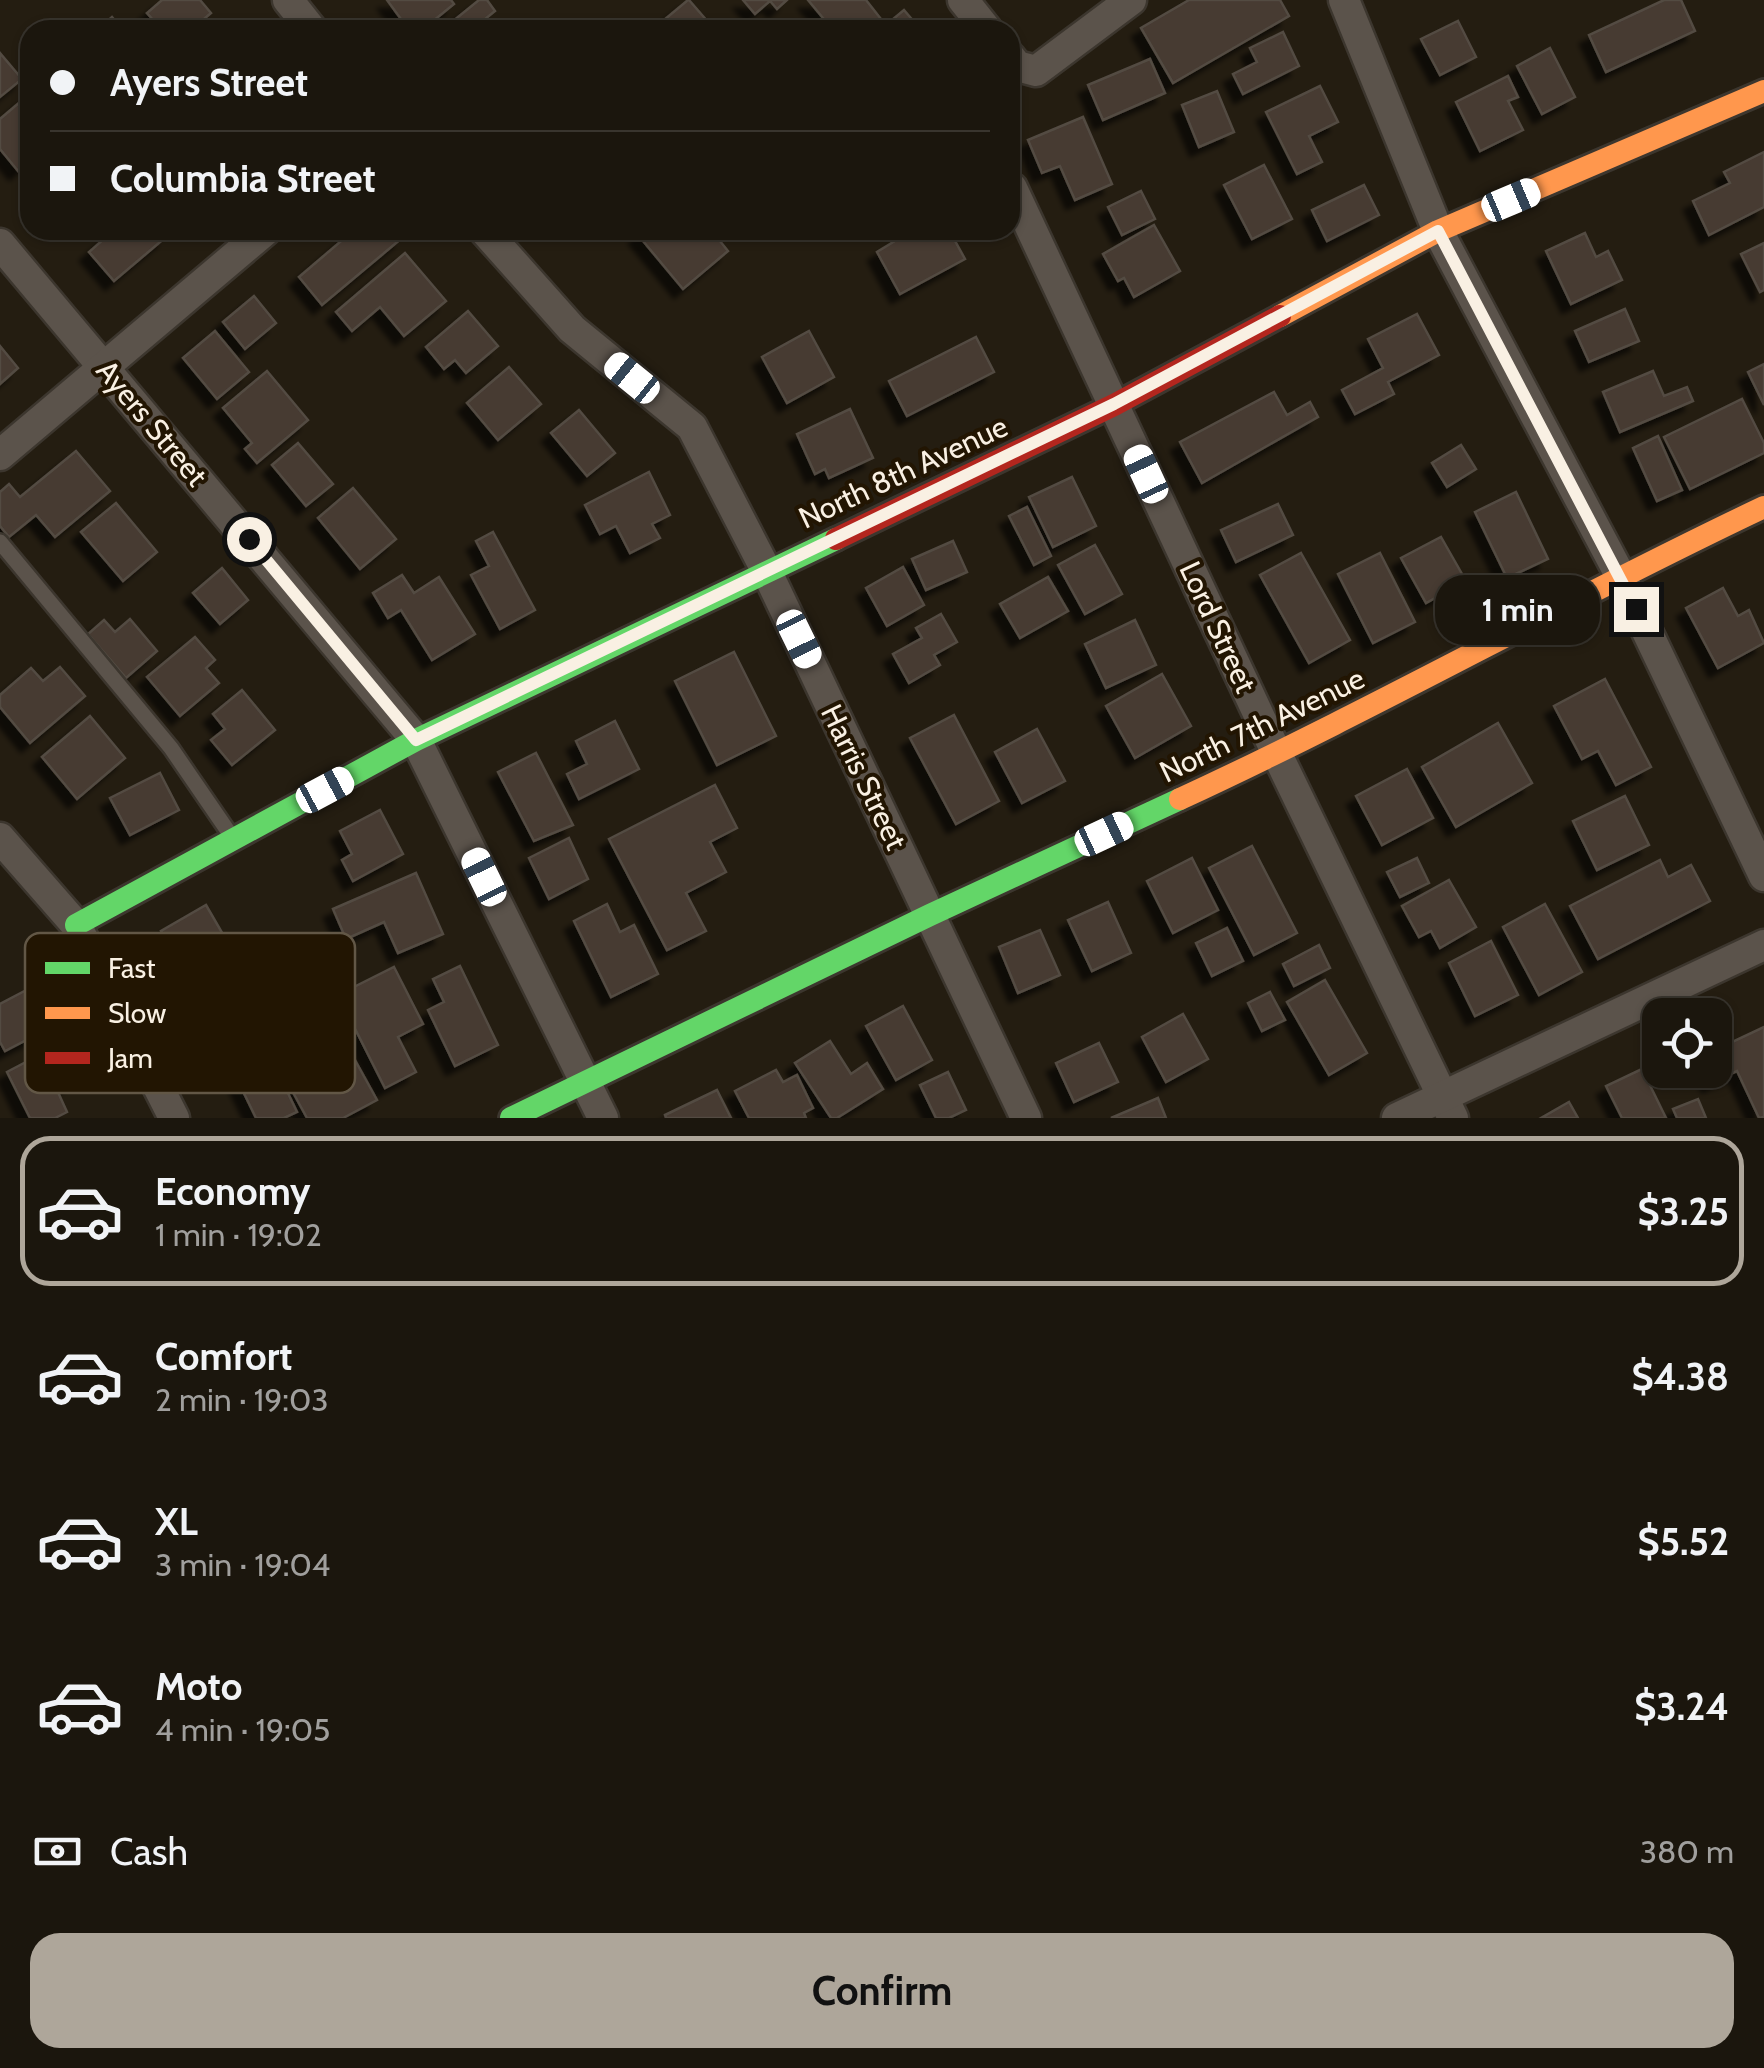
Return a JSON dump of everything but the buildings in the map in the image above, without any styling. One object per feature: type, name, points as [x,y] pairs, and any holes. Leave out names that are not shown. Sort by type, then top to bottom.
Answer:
[{"type":"street","points":[[288,0],[304,20]]},
{"type":"street","points":[[962,0],[979,20]]},
{"type":"street","points":[[1023,64],[1131,0]]},
{"type":"street","points":[[1344,0],[1438,231],[1620,576],[1764,876]]},
{"type":"street","name":"North 8th Avenue","points":[[76,925],[416,740],[1114,404],[1438,231],[1764,91]]},
{"type":"street","name":"Lord Street","points":[[1020,205],[1448,1107]]},
{"type":"street","points":[[0,455],[254,240]]},
{"type":"street","name":"Harris Street","points":[[493,240],[572,329],[692,427],[766,570],[1026,1118]]},
{"type":"street","name":"Ayers Street","points":[[0,244],[416,740],[603,1118]]},
{"type":"street","name":"North 7th Avenue","points":[[511,1118],[930,915],[1278,754],[1620,576],[1764,507]]},
{"type":"street","points":[[0,838],[80,933]]},
{"type":"street","points":[[1397,1118],[1448,1107],[1764,945]]},
{"type":"street","points":[[161,1093],[174,1118]]},
{"type":"lane","points":[[0,542],[171,748],[234,839]]},
{"type":"traffic: fast","points":[[76,925],[416,740],[836,539]]},
{"type":"traffic: fast","points":[[511,1118],[1180,799]]},
{"type":"traffic: slow","points":[[1280,316],[1438,231],[1764,91]]},
{"type":"traffic: slow","points":[[1180,799],[1764,507]]},
{"type":"traffic: jam","points":[[836,539],[1114,405],[1280,316]]},
{"type":"route","points":[[249,539],[416,740],[1114,404],[1438,231],[1636,609]]}]
